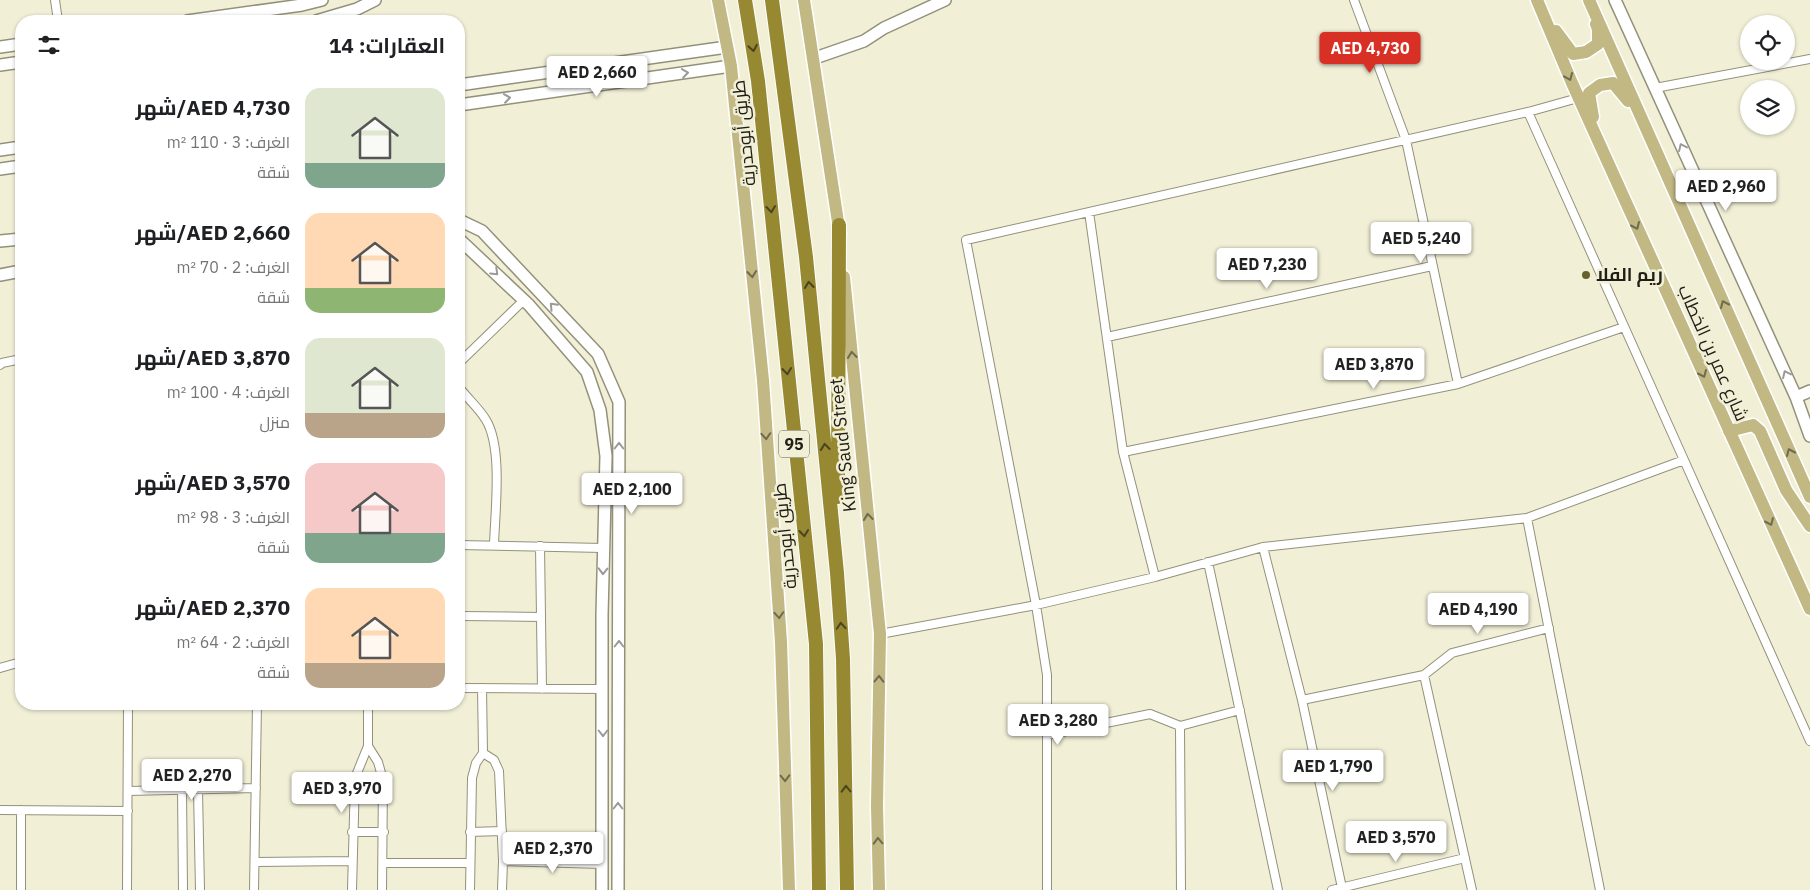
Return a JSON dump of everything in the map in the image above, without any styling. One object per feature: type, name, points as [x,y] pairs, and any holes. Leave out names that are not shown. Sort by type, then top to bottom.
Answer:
[{"type":"highway","name":"طريق أبوحدرية","points":[[745,0],[758,81],[816,644],[819,890]]},
{"type":"highway","name":"95","points":[[772,0],[806,257],[838,573],[843,659],[847,890]]},
{"type":"highway","points":[[838,573],[839,225]]},
{"type":"main road","points":[[718,0],[731,66],[763,389],[781,642],[789,890]]},
{"type":"main road","name":"King Saud Street","points":[[804,0],[815,58],[839,225],[880,634],[877,806],[879,890]]},
{"type":"main road","points":[[1538,0],[1561,40],[1573,54],[1586,52],[1598,44],[1598,29],[1588,0]]},
{"type":"main road","name":"شارع عمر بن الخطاب","points":[[1538,0],[1578,98],[1810,609]]},
{"type":"main road","name":"شارع عمر بن الخطاب","points":[[1588,0],[1810,497]]},
{"type":"main road","points":[[1614,177],[1590,108],[1589,93],[1600,85],[1613,83],[1623,93],[1655,149]]},
{"type":"main road","points":[[1729,431],[1753,426],[1760,431],[1786,490],[1810,526]]},
{"type":"street","points":[[55,0],[57,15]]},
{"type":"street","points":[[230,15],[302,5],[322,0]]},
{"type":"street","points":[[336,15],[357,9],[374,0]]},
{"type":"street","points":[[815,58],[864,41],[884,28],[944,0]]},
{"type":"street","points":[[1354,0],[1406,140],[1458,384]]},
{"type":"street","points":[[1615,0],[1807,421],[1810,436]]},
{"type":"street","points":[[0,47],[15,45]]},
{"type":"street","points":[[465,84],[727,47]]},
{"type":"street","points":[[1655,88],[1810,59]]},
{"type":"street","points":[[0,65],[15,63]]},
{"type":"street","points":[[465,104],[731,66]]},
{"type":"street","points":[[1047,890],[1047,675],[1036,605],[966,240],[1528,112],[1578,98]]},
{"type":"street","points":[[1528,112],[1810,741]]},
{"type":"street","points":[[0,150],[15,148]]},
{"type":"street","points":[[0,169],[15,167]]},
{"type":"street","points":[[1089,212],[1123,452],[1154,577]]},
{"type":"street","points":[[465,223],[482,231],[598,354],[619,402],[618,890]]},
{"type":"street","points":[[0,241],[15,240]]},
{"type":"street","points":[[465,245],[524,300],[587,372],[600,410],[606,456],[603,548],[602,890]]},
{"type":"street","points":[[1107,337],[1432,266]]},
{"type":"street","points":[[0,275],[15,272]]},
{"type":"street","points":[[465,357],[524,300]]},
{"type":"street","points":[[1123,452],[1458,384],[1624,327]]},
{"type":"street","points":[[0,365],[15,361]]},
{"type":"street","points":[[1796,397],[1810,391]]},
{"type":"street","points":[[465,394],[486,419],[493,436],[496,456],[494,545]]},
{"type":"street","points":[[880,634],[1036,605],[1154,577],[1263,547],[1527,518],[1684,460]]},
{"type":"street","points":[[1527,518],[1600,890]]},
{"type":"street","points":[[465,545],[603,548]]},
{"type":"street","points":[[540,546],[542,689]]},
{"type":"street","points":[[1263,547],[1302,700],[1342,888]]},
{"type":"street","points":[[1208,562],[1278,890]]},
{"type":"street","points":[[465,616],[541,617]]},
{"type":"street","points":[[1302,700],[1424,675],[1452,653],[1549,628]]},
{"type":"street","points":[[0,668],[15,664]]},
{"type":"street","points":[[1424,675],[1472,890]]},
{"type":"street","points":[[465,688],[602,689]]},
{"type":"street","points":[[470,890],[473,770],[483,753],[482,688]]},
{"type":"street","points":[[127,890],[128,710]]},
{"type":"street","points":[[254,890],[257,710]]},
{"type":"street","points":[[352,890],[351,861],[355,778],[368,746],[368,710]]},
{"type":"street","points":[[1047,735],[1150,714],[1180,726],[1240,710]]},
{"type":"street","points":[[1180,726],[1181,890]]},
{"type":"street","points":[[368,746],[378,762],[383,780],[384,863],[382,890]]},
{"type":"street","points":[[483,753],[494,760],[499,771],[503,861],[502,890]]},
{"type":"street","points":[[128,791],[256,788]]},
{"type":"street","points":[[182,790],[183,890]]},
{"type":"street","points":[[198,790],[200,890]]},
{"type":"street","points":[[0,810],[128,811]]},
{"type":"street","points":[[21,810],[21,890]]},
{"type":"street","points":[[470,832],[502,831]]},
{"type":"street","points":[[352,832],[384,832]]},
{"type":"street","points":[[1332,890],[1464,858]]},
{"type":"street","points":[[255,862],[351,861]]},
{"type":"street","points":[[503,861],[602,864]]},
{"type":"street","points":[[384,863],[470,863]]},
{"type":"place","name":"ريم الفلا","points":[[1586,275]]}]
